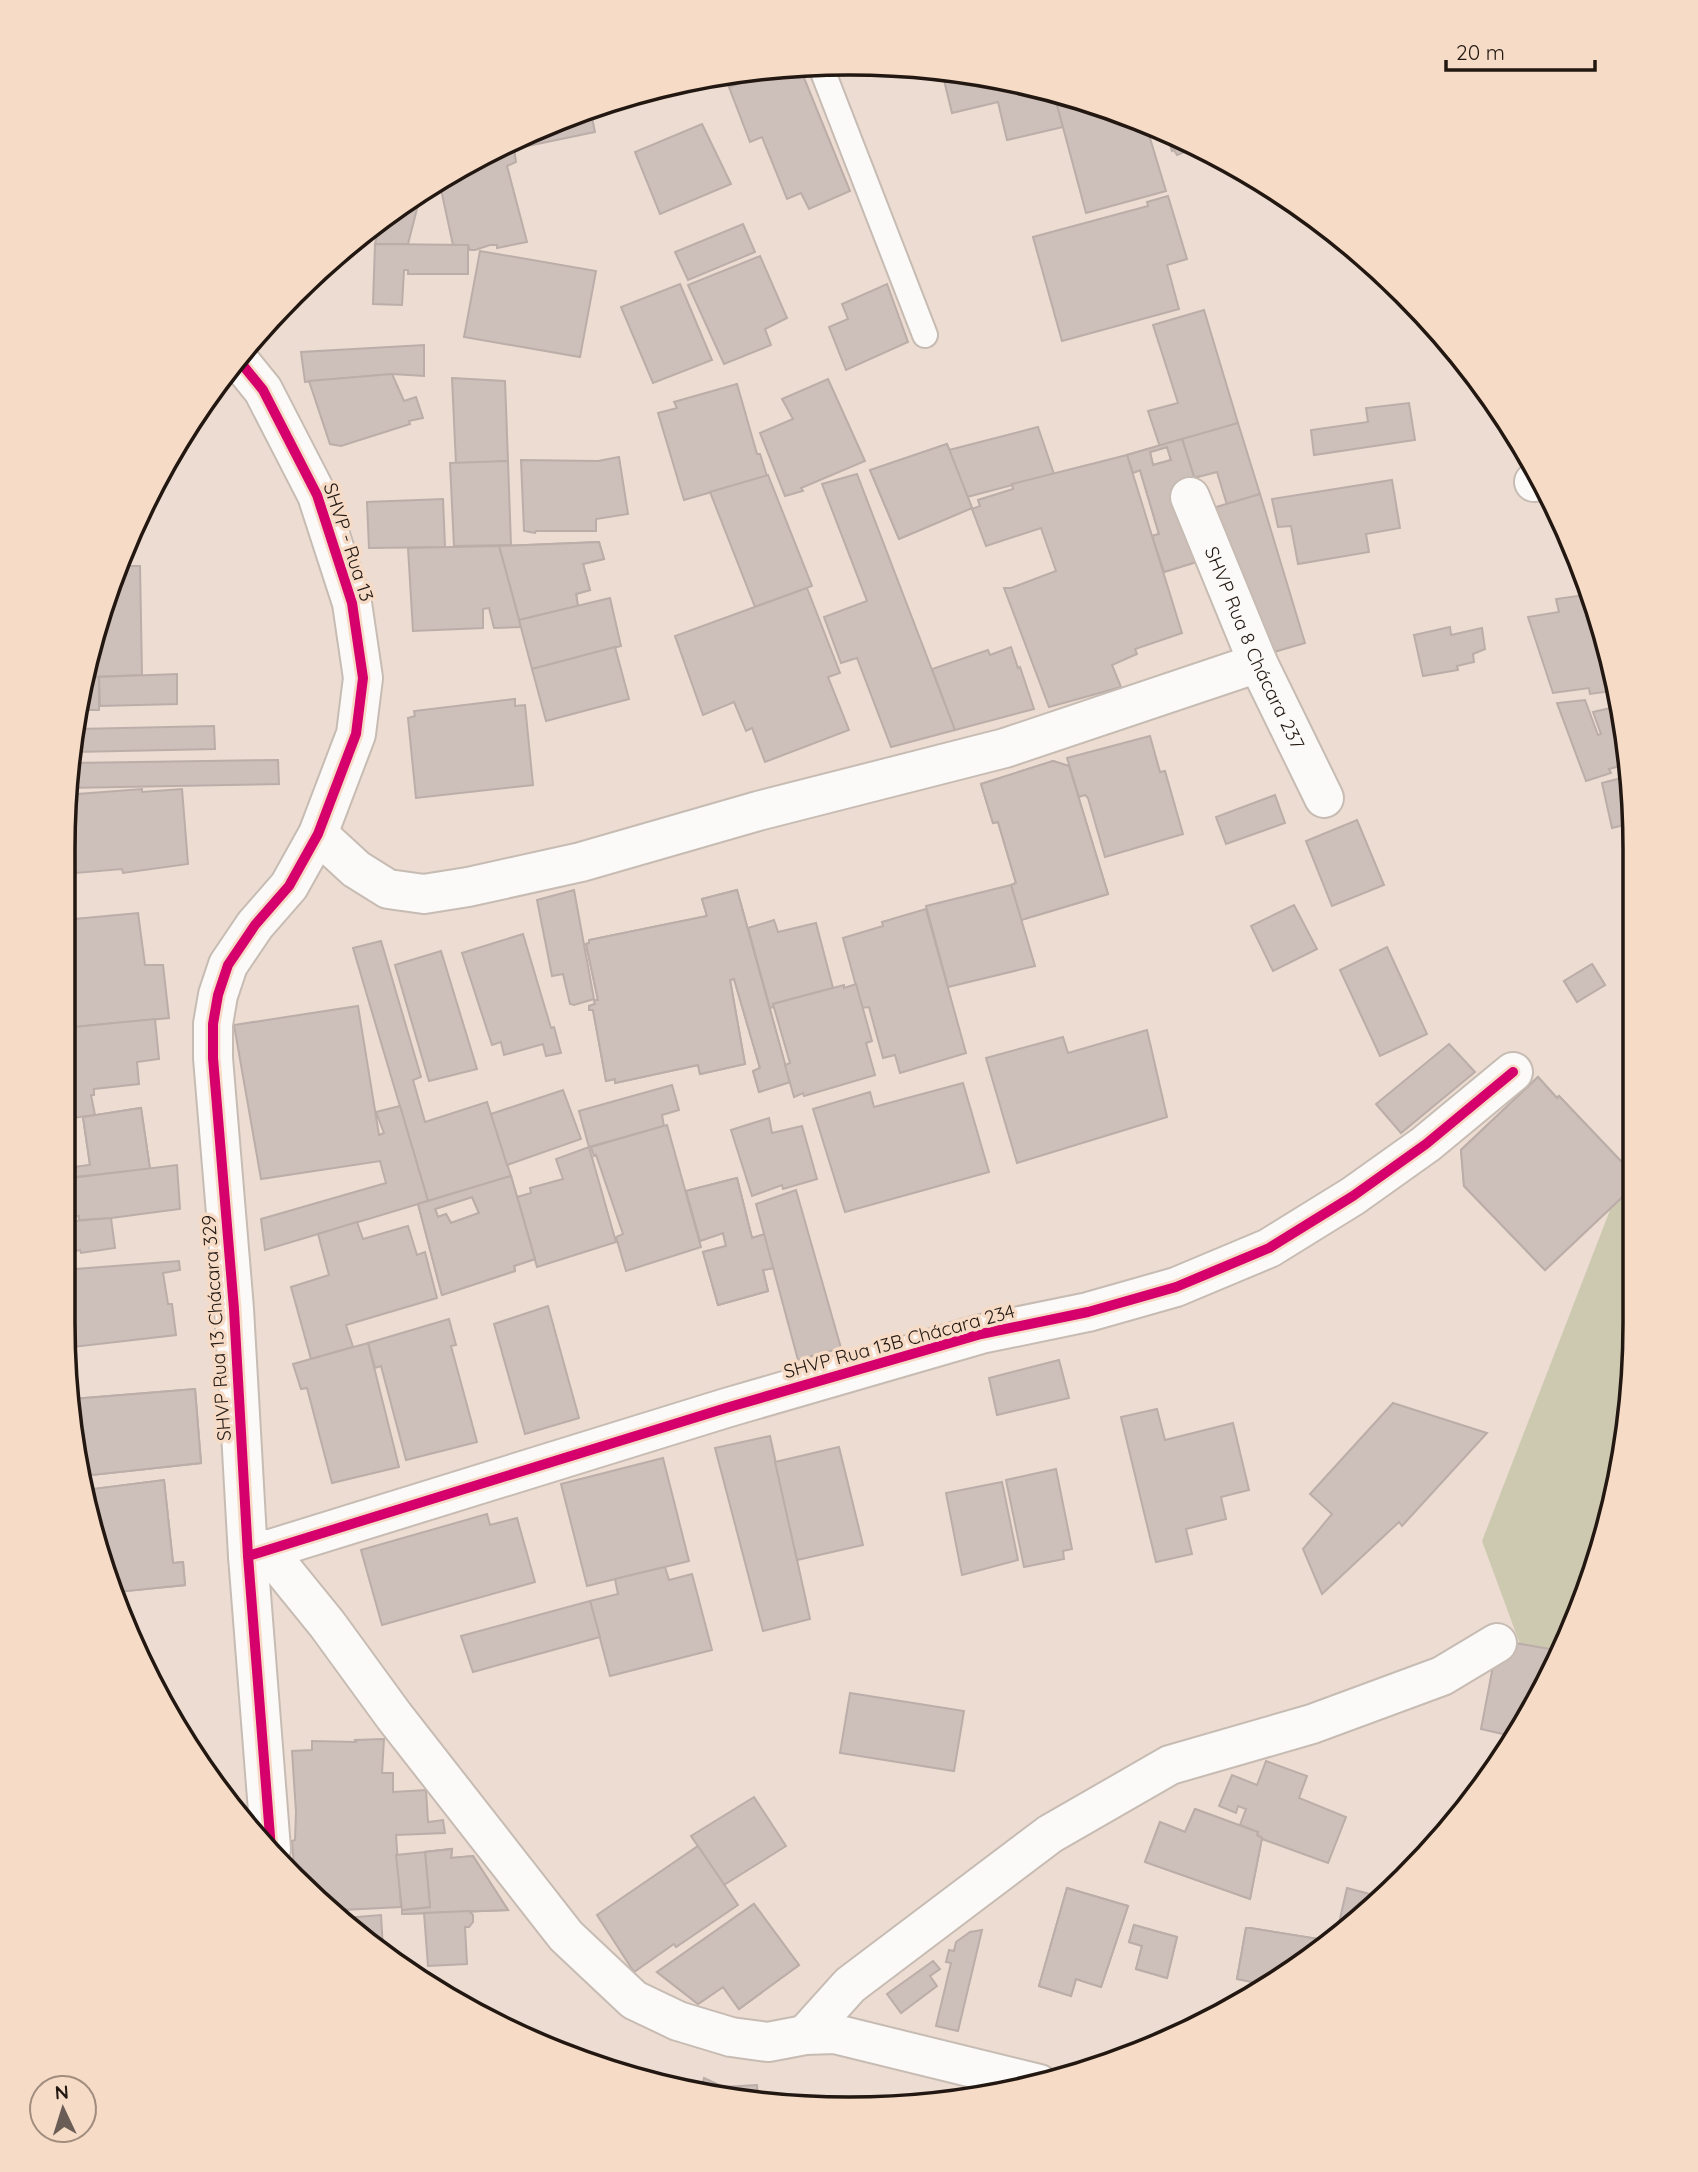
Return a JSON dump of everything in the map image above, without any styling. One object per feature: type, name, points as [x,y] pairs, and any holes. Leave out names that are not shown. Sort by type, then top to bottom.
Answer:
[{"type":"street","name":"SHVP - Rua 13","points":[[244,367],[263,390],[317,495],[352,603],[363,678],[356,734],[318,834]]},
{"type":"street","name":"SHVP Rua 8 Chácara 237","points":[[1190,496],[1258,663],[1324,798]]},
{"type":"street","points":[[318,834],[356,869],[388,889],[424,894],[468,887],[581,862],[758,811],[1005,748],[1258,663]]},
{"type":"street","name":"SHVP Rua 13 Chácara 329","points":[[270,1837],[257,1552],[213,1058],[213,1024],[218,995],[228,965],[256,925],[289,886],[318,834]]},
{"type":"street","name":"SHVP Rua 13B Chácara 234","points":[[257,1552],[726,1408],[967,1338],[1088,1311],[1176,1287],[1269,1248],[1353,1196],[1426,1144],[1513,1072]]},
{"type":"street","points":[[257,1552],[327,1624],[402,1726],[566,1936],[634,2000],[678,2021],[731,2037],[768,2042],[805,2035],[835,2034],[1016,2078]]},
{"type":"street","points":[[805,2035],[850,1985],[1050,1834],[1170,1765],[1312,1724],[1442,1676],[1497,1643]]},
{"type":"lane","points":[[824,76],[925,335]]},
{"type":"shaded area","points":[[1623,1176],[1621,1374],[1608,1474],[1582,1572],[1564,1619],[1534,1682],[1482,1541]]},
{"type":"building","points":[[804,77],[850,191],[809,209],[801,193],[787,199],[762,137],[750,142],[729,87],[748,82]]},
{"type":"building","points":[[944,81],[1000,90],[1057,104],[1063,127],[1007,140],[998,102],[952,113]]},
{"type":"building","points":[[1057,104],[1098,116],[1149,136],[1166,191],[1086,213]]},
{"type":"building","points":[[592,119],[595,132],[526,146]]},
{"type":"building","points":[[702,124],[731,184],[660,214],[635,152]]},
{"type":"building","points":[[1170,146],[1184,152],[1177,155]]},
{"type":"building","points":[[514,152],[516,162],[507,166],[527,242],[497,248],[497,245],[490,245],[475,250],[470,250],[468,245],[453,245],[442,192]]},
{"type":"building","points":[[1168,196],[1187,259],[1167,265],[1179,309],[1062,341],[1033,237],[1148,206],[1147,202]]},
{"type":"building","points":[[417,207],[408,244],[375,244],[377,236]]},
{"type":"building","points":[[743,224],[755,252],[688,280],[675,252]]},
{"type":"building","points":[[375,244],[468,245],[468,274],[408,274],[408,270],[404,270],[402,305],[373,304]]},
{"type":"building","points":[[480,251],[596,271],[580,357],[464,337]]},
{"type":"building","points":[[760,256],[787,318],[765,329],[771,345],[724,364],[688,285]]},
{"type":"building","points":[[680,284],[712,360],[653,383],[621,307]]},
{"type":"building","points":[[887,284],[908,342],[846,370],[829,327],[848,319],[842,304]]},
{"type":"building","points":[[1204,310],[1238,423],[1160,447],[1148,411],[1178,403],[1153,325]]},
{"type":"building","points":[[424,345],[424,376],[392,374],[305,382],[301,352]]},
{"type":"building","points":[[392,374],[404,401],[416,397],[423,418],[341,446],[330,444],[309,381]]},
{"type":"building","points":[[452,378],[505,381],[508,461],[456,464]]},
{"type":"building","points":[[828,379],[865,461],[801,488],[803,491],[785,496],[760,433],[793,419],[782,399]]},
{"type":"building","points":[[737,384],[757,454],[760,454],[767,476],[684,500],[658,413],[677,408],[674,402]]},
{"type":"building","points":[[1409,403],[1415,440],[1314,455],[1311,430],[1368,422],[1366,408]]},
{"type":"building","points":[[1238,423],[1260,494],[1227,505],[1217,472],[1194,478],[1182,439]]},
{"type":"building","points":[[1038,427],[1054,474],[967,497],[949,450]]},
{"type":"building","points":[[1182,439],[1219,555],[1164,572],[1152,536],[1159,534],[1140,470],[1133,473],[1127,455]],"holes":[[[1167,447],[1171,460],[1153,465],[1150,452]]]},
{"type":"building","points":[[1182,439],[1219,555],[1164,572],[1152,536],[1159,534],[1140,470],[1133,473],[1127,455]],"holes":[[[1167,447],[1171,460],[1153,465],[1150,452]]]},
{"type":"building","points":[[947,444],[972,508],[899,539],[870,470]]},
{"type":"building","points":[[947,444],[972,508],[899,539],[870,470]]},
{"type":"building","points":[[1127,455],[1182,633],[1135,649],[1137,654],[1112,665],[1121,687],[1049,707],[1004,588],[1011,588],[1056,571],[1041,528],[986,546],[972,509],[980,506],[978,500],[1013,489],[1012,484]]},
{"type":"building","points":[[619,457],[628,514],[596,519],[596,531],[524,531],[521,460],[598,461]]},
{"type":"building","points":[[508,461],[511,545],[454,546],[450,463]]},
{"type":"building","points":[[857,474],[955,730],[891,747],[857,658],[841,663],[824,617],[867,601],[822,484]]},
{"type":"building","points":[[768,475],[812,586],[755,607],[710,492]]},
{"type":"building","points":[[1392,480],[1400,528],[1366,534],[1369,552],[1298,564],[1291,526],[1278,527],[1272,499]]},
{"type":"building","points":[[1260,494],[1305,643],[1260,656],[1213,508]]},
{"type":"building","points":[[443,499],[445,547],[369,548],[367,502]]},
{"type":"building","points":[[599,542],[604,559],[583,564],[590,590],[576,594],[578,606],[519,620],[499,546]]},
{"type":"building","points":[[599,542],[604,559],[583,564],[590,590],[576,594],[578,606],[519,620],[499,546]]},
{"type":"building","points":[[499,546],[521,627],[494,628],[489,608],[483,609],[483,628],[413,631],[408,548]]},
{"type":"building","points":[[129,566],[140,566],[142,675],[95,677],[116,600]]},
{"type":"building","points":[[807,588],[840,673],[828,677],[849,730],[765,762],[752,728],[746,731],[734,702],[703,715],[675,636]]},
{"type":"building","points":[[1580,596],[1606,692],[1590,694],[1589,688],[1553,693],[1528,617],[1559,612],[1556,599]]},
{"type":"building","points":[[610,598],[621,646],[532,669],[519,620]]},
{"type":"building","points":[[1450,627],[1451,635],[1482,628],[1485,649],[1473,654],[1474,662],[1457,666],[1458,670],[1423,676],[1414,635]]},
{"type":"building","points":[[615,647],[629,699],[546,721],[532,669]]},
{"type":"building","points":[[1011,647],[1034,709],[955,730],[932,669],[988,650],[990,655]]},
{"type":"building","points":[[177,674],[177,704],[100,706],[99,677]]},
{"type":"building","points":[[95,677],[99,677],[99,710],[88,710]]},
{"type":"building","points":[[515,699],[515,706],[525,705],[533,785],[416,798],[408,718],[415,716],[414,711]]},
{"type":"building","points":[[1585,700],[1598,735],[1601,734],[1593,712],[1610,708],[1618,767],[1609,769],[1611,773],[1586,781],[1557,703]]},
{"type":"building","points":[[214,726],[215,749],[82,752],[85,729]]},
{"type":"building","points":[[1150,736],[1160,772],[1165,771],[1183,834],[1105,857],[1088,798],[1085,795],[1079,797],[1067,758]]},
{"type":"building","points":[[278,760],[279,784],[78,788],[81,763]]},
{"type":"building","points":[[1053,761],[1069,766],[1108,894],[1021,920],[1011,885],[1016,883],[998,822],[993,823],[981,784]]},
{"type":"building","points":[[1053,761],[1069,766],[1108,894],[1021,920],[1011,885],[1016,883],[998,822],[993,823],[981,784]]},
{"type":"building","points":[[1619,779],[1622,826],[1612,828],[1602,783]]},
{"type":"building","points":[[182,789],[188,864],[123,873],[122,869],[75,873],[77,794]]},
{"type":"building","points":[[1275,795],[1285,823],[1226,844],[1216,817]]},
{"type":"building","points":[[1357,820],[1384,885],[1332,906],[1306,841]]},
{"type":"building","points":[[1011,885],[1035,966],[948,987],[926,906]]},
{"type":"building","points":[[574,890],[594,999],[574,1005],[570,1004],[563,974],[552,976],[537,900]]},
{"type":"building","points":[[737,890],[790,1082],[759,1092],[753,1071],[760,1068],[734,979],[730,980],[745,1064],[700,1074],[698,1065],[615,1083],[615,1079],[606,1081],[593,1010],[589,1010],[589,1006],[595,1004],[594,1000],[598,1000],[586,944],[589,940],[707,916],[702,899]]},
{"type":"building","points":[[737,890],[790,1082],[759,1092],[753,1071],[760,1068],[734,979],[730,980],[745,1064],[700,1074],[698,1065],[615,1083],[615,1079],[606,1081],[593,1010],[589,1010],[589,1006],[595,1004],[594,1000],[598,1000],[586,944],[589,940],[707,916],[702,899]]},
{"type":"building","points":[[1294,905],[1317,949],[1273,971],[1251,926]]},
{"type":"building","points":[[926,909],[966,1053],[900,1073],[895,1055],[883,1058],[869,1007],[862,1008],[843,938],[883,926],[882,922]]},
{"type":"building","points":[[138,913],[145,965],[163,965],[169,1018],[75,1027],[75,919]]},
{"type":"building","points":[[774,920],[778,932],[816,923],[833,988],[773,1004],[774,1007],[770,1008],[748,928]]},
{"type":"building","points":[[523,934],[561,1053],[546,1056],[543,1044],[504,1055],[501,1042],[492,1045],[462,953]]},
{"type":"building","points":[[381,941],[421,1077],[413,1080],[425,1122],[487,1102],[511,1176],[428,1201],[353,948]]},
{"type":"building","points":[[1387,947],[1427,1034],[1380,1056],[1340,970]]},
{"type":"building","points":[[441,951],[477,1069],[429,1081],[395,965]]},
{"type":"building","points":[[1592,964],[1605,985],[1577,1002],[1564,981]]},
{"type":"building","points":[[1592,964],[1605,985],[1577,1002],[1564,981]]},
{"type":"building","points":[[856,984],[872,1041],[866,1043],[875,1075],[794,1097],[785,1065],[790,1063],[773,1004]]},
{"type":"building","points":[[358,1006],[379,1135],[384,1133],[376,1112],[400,1106],[428,1201],[265,1250],[261,1219],[386,1183],[380,1161],[261,1179],[234,1025]]},
{"type":"building","points":[[155,1019],[159,1059],[137,1062],[139,1084],[94,1089],[94,1095],[91,1095],[95,1115],[75,1118],[75,1027]]},
{"type":"building","points":[[1147,1030],[1167,1117],[1017,1163],[986,1058],[1063,1037],[1068,1053]]},
{"type":"building","points":[[1449,1044],[1475,1072],[1401,1133],[1376,1104]]},
{"type":"building","points":[[1538,1077],[1623,1163],[1623,1196],[1545,1270],[1464,1186],[1461,1150]]},
{"type":"building","points":[[1538,1077],[1623,1163],[1623,1196],[1545,1270],[1464,1186],[1461,1150]]},
{"type":"building","points":[[963,1083],[989,1172],[845,1212],[813,1109],[870,1092],[874,1107]]},
{"type":"building","points":[[672,1085],[679,1110],[662,1115],[664,1126],[589,1147],[579,1111]]},
{"type":"building","points":[[563,1090],[581,1139],[507,1165],[491,1114]]},
{"type":"building","points":[[141,1108],[150,1169],[75,1177],[75,1167],[90,1165],[83,1117]]},
{"type":"building","points":[[141,1108],[150,1169],[75,1177],[75,1167],[90,1165],[83,1117]]},
{"type":"building","points":[[769,1118],[772,1133],[802,1126],[817,1179],[783,1189],[782,1185],[752,1196],[731,1130]]},
{"type":"building","points":[[667,1125],[701,1247],[626,1271],[616,1237],[623,1234],[591,1147]]},
{"type":"building","points":[[589,1147],[616,1242],[537,1267],[517,1197],[531,1193],[530,1188],[563,1179],[556,1159]]},
{"type":"building","points":[[177,1165],[180,1209],[79,1220],[79,1216],[75,1216],[75,1178]]},
{"type":"building","points":[[511,1176],[535,1259],[514,1266],[515,1271],[442,1295],[418,1204]],"holes":[[[472,1197],[479,1213],[451,1223],[446,1214],[438,1217],[435,1209]]]},
{"type":"building","points":[[511,1176],[535,1259],[514,1266],[515,1271],[442,1295],[418,1204]],"holes":[[[472,1197],[479,1213],[451,1223],[446,1214],[438,1217],[435,1209]]]},
{"type":"building","points":[[737,1178],[752,1238],[765,1234],[774,1268],[763,1270],[768,1291],[718,1305],[703,1252],[726,1246],[723,1233],[700,1241],[686,1191]]},
{"type":"building","points":[[737,1178],[752,1238],[765,1234],[774,1268],[763,1270],[768,1291],[718,1305],[703,1252],[726,1246],[723,1233],[700,1241],[686,1191]]},
{"type":"building","points":[[796,1190],[841,1348],[798,1360],[756,1204]]},
{"type":"building","points":[[111,1218],[115,1248],[81,1253],[80,1250],[75,1251],[75,1221]]},
{"type":"building","points":[[357,1222],[363,1239],[408,1226],[417,1255],[425,1252],[437,1298],[346,1325],[353,1347],[311,1359],[291,1287],[329,1275],[318,1234]]},
{"type":"building","points":[[179,1261],[180,1270],[163,1273],[168,1304],[172,1304],[176,1335],[76,1347],[75,1269]]},
{"type":"building","points":[[548,1306],[579,1418],[525,1434],[494,1324]]},
{"type":"building","points":[[449,1319],[456,1345],[451,1346],[477,1442],[406,1460],[381,1366],[375,1368],[368,1343]]},
{"type":"building","points":[[368,1343],[399,1467],[332,1483],[307,1388],[301,1389],[293,1364]]},
{"type":"building","points":[[1059,1360],[1069,1398],[997,1415],[989,1378]]},
{"type":"building","points":[[195,1389],[201,1463],[90,1475],[79,1398]]},
{"type":"building","points":[[195,1389],[201,1463],[90,1475],[79,1398]]},
{"type":"building","points":[[1393,1403],[1487,1433],[1402,1526],[1399,1522],[1322,1594],[1303,1549],[1332,1514],[1310,1494]]},
{"type":"building","points":[[1157,1409],[1165,1440],[1233,1423],[1249,1490],[1221,1497],[1226,1519],[1186,1529],[1192,1554],[1156,1562],[1121,1417]]},
{"type":"building","points":[[770,1436],[810,1619],[763,1631],[715,1448]]},
{"type":"building","points":[[839,1447],[863,1545],[797,1560],[775,1462]]},
{"type":"building","points":[[663,1458],[689,1561],[587,1586],[561,1484]]},
{"type":"building","points":[[1056,1469],[1072,1549],[1063,1551],[1064,1559],[1024,1567],[1006,1480]]},
{"type":"building","points":[[164,1480],[173,1563],[183,1562],[185,1585],[123,1591],[94,1489]]},
{"type":"building","points":[[164,1480],[173,1563],[183,1562],[185,1585],[123,1591],[94,1489]]},
{"type":"building","points":[[1002,1482],[1018,1560],[962,1575],[946,1493]]},
{"type":"building","points":[[487,1514],[490,1525],[517,1518],[535,1582],[382,1625],[361,1550]]},
{"type":"building","points":[[665,1567],[669,1580],[692,1574],[712,1650],[610,1676],[590,1601],[618,1594],[615,1579]]},
{"type":"building","points":[[590,1601],[600,1637],[473,1672],[461,1636]]},
{"type":"building","points":[[1498,1640],[1550,1649],[1504,1734],[1481,1729]]},
{"type":"building","points":[[850,1693],[964,1711],[954,1771],[840,1753]]},
{"type":"building","points":[[384,1739],[382,1773],[393,1773],[393,1792],[426,1790],[428,1822],[443,1820],[445,1833],[396,1835],[401,1907],[345,1910],[294,1861],[292,1841],[295,1840],[296,1812],[292,1751],[312,1750],[312,1741],[356,1742],[355,1740]]},
{"type":"building","points":[[1266,1761],[1307,1776],[1299,1798],[1346,1817],[1328,1863],[1262,1839],[1257,1835],[1258,1832],[1240,1825],[1246,1809],[1238,1806],[1236,1813],[1219,1806],[1232,1775],[1257,1785]]},
{"type":"building","points":[[754,1797],[786,1846],[724,1885],[691,1836]]},
{"type":"building","points":[[1195,1809],[1258,1832],[1257,1835],[1262,1838],[1250,1899],[1145,1862],[1160,1822],[1185,1832]]},
{"type":"building","points":[[1195,1809],[1258,1832],[1257,1835],[1262,1838],[1250,1899],[1145,1862],[1160,1822],[1185,1832]]},
{"type":"building","points":[[698,1846],[738,1905],[634,1972],[597,1915]]},
{"type":"building","points":[[452,1849],[451,1858],[473,1856],[508,1910],[402,1914],[402,1910],[430,1907],[425,1852]]},
{"type":"building","points":[[452,1849],[451,1858],[473,1856],[508,1910],[402,1914],[402,1910],[430,1907],[425,1852]]},
{"type":"building","points":[[425,1852],[430,1907],[402,1910],[396,1855]]},
{"type":"building","points":[[1067,1888],[1128,1906],[1101,1987],[1076,1979],[1071,1996],[1039,1986]]},
{"type":"building","points":[[1067,1888],[1128,1906],[1101,1987],[1076,1979],[1071,1996],[1039,1986]]},
{"type":"building","points":[[1347,1888],[1370,1894],[1359,1905],[1339,1921]]},
{"type":"building","points":[[754,1904],[799,1965],[739,2009],[723,1987],[698,2004],[657,1972]]},
{"type":"building","points":[[754,1904],[799,1965],[739,2009],[723,1987],[698,2004],[657,1972]]},
{"type":"building","points":[[469,1911],[473,1915],[473,1922],[469,1927],[465,1927],[467,1964],[428,1966],[424,1913]]},
{"type":"building","points":[[381,1915],[383,1940],[378,1937],[354,1917]]},
{"type":"building","points":[[1134,1925],[1177,1937],[1167,1978],[1136,1969],[1142,1946],[1129,1942]]},
{"type":"building","points":[[1134,1925],[1177,1937],[1167,1978],[1136,1969],[1142,1946],[1129,1942]]},
{"type":"building","points":[[1246,1928],[1317,1939],[1253,1982],[1237,1979]]},
{"type":"building","points":[[1246,1928],[1317,1939],[1253,1982],[1237,1979]]},
{"type":"building","points":[[982,1930],[958,2031],[936,2026],[951,1963],[946,1962],[949,1950],[954,1951],[956,1942],[970,1932]]},
{"type":"building","points":[[933,1961],[940,1969],[930,1976],[937,1986],[901,2013],[887,1994]]},
{"type":"building","points":[[704,2078],[720,2085],[703,2083]]},
{"type":"building","points":[[757,2085],[757,2091],[728,2087]]},
{"type":"cycle path","points":[[244,367],[263,390],[317,495],[352,603],[363,678],[356,734],[318,834],[289,886],[255,925],[228,965],[218,995],[213,1024],[213,1058],[234,1309],[248,1556],[270,1836]]},
{"type":"cycle path","points":[[248,1556],[726,1408],[981,1334],[1088,1312],[1176,1287],[1269,1248],[1353,1196],[1426,1144],[1513,1072]]}]
